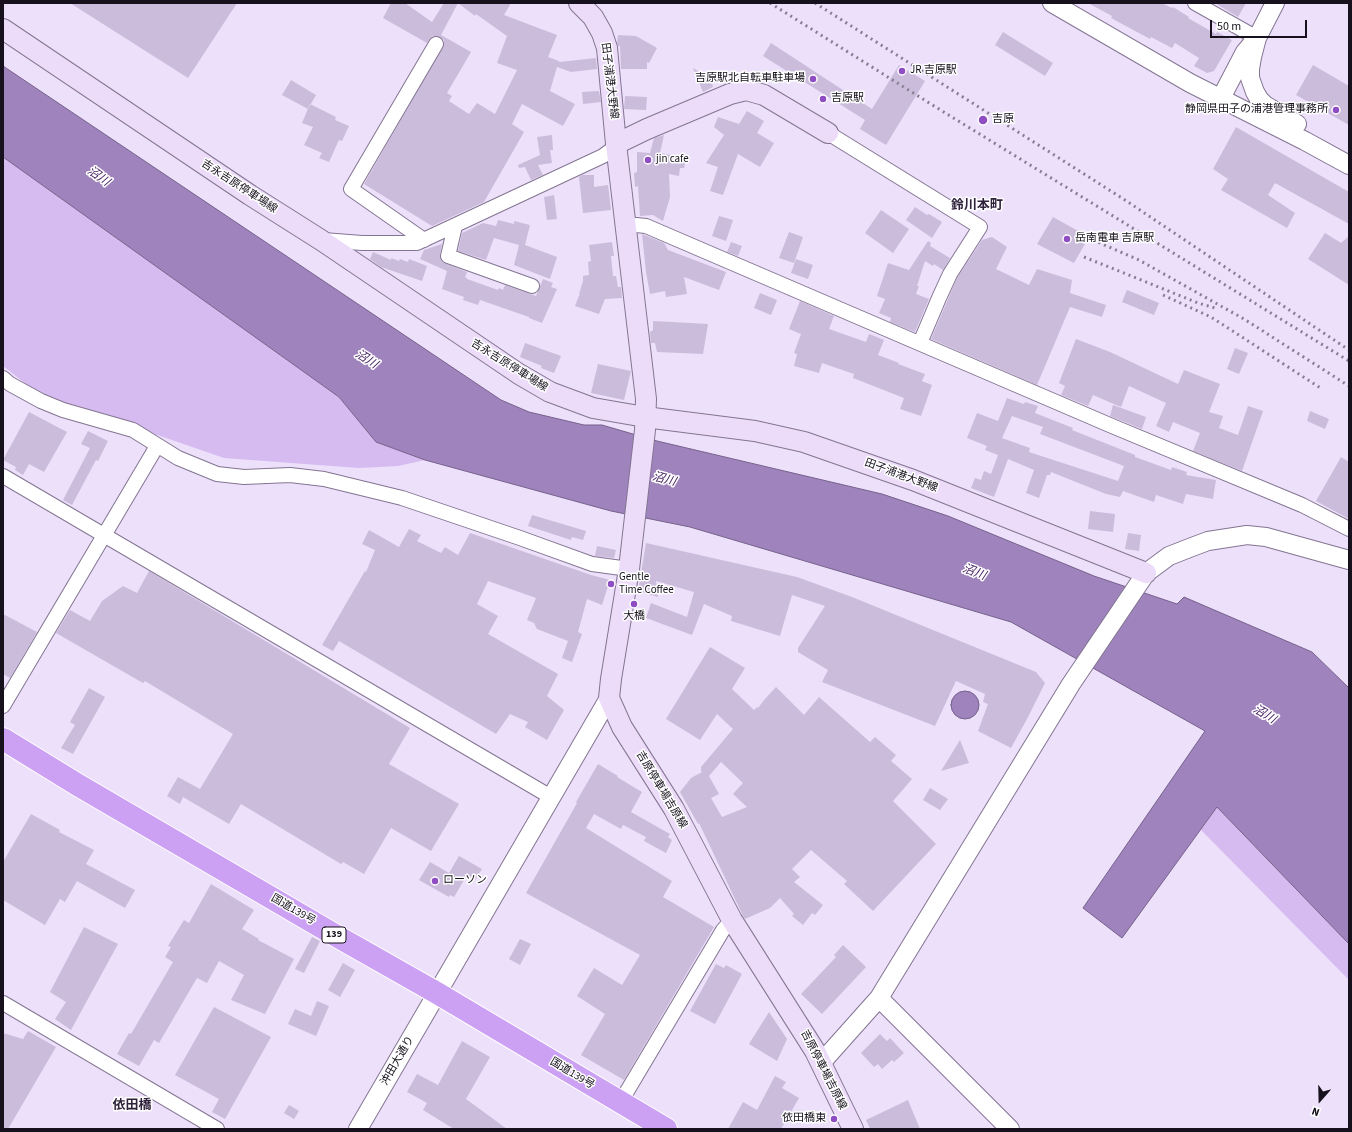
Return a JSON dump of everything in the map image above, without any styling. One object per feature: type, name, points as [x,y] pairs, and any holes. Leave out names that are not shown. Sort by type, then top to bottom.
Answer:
[{"type":"highway","name":"国道139号","points":[[3,739],[78,785],[437,993],[666,1129]]},
{"type":"main road","name":"田子浦港大野線","points":[[579,3],[593,18],[602,33],[607,48],[616,144]]},
{"type":"main road","name":"吉永吉原停車場線","points":[[3,29],[250,195],[321,240],[519,374],[550,392],[593,408],[645,423]]},
{"type":"main road","points":[[645,423],[645,384],[616,144],[647,129],[730,94],[746,90],[764,95],[828,133]]},
{"type":"main road","name":"田子浦港大野線","points":[[645,423],[755,431],[804,442],[913,480],[1146,574]]},
{"type":"main road","name":"吉原停車場吉原線","points":[[645,423],[629,569],[611,679],[610,698],[622,727],[674,809],[732,920],[809,1039],[853,1129]]},
{"type":"street","points":[[1052,3],[1074,8],[1190,83],[1349,165]]},
{"type":"street","points":[[1195,3],[1256,38]]},
{"type":"street","points":[[1221,98],[1245,52],[1256,38],[1275,3]]},
{"type":"street","points":[[1256,38],[1250,69],[1250,78],[1255,92],[1265,105],[1296,123],[1305,141]]},
{"type":"street","points":[[424,240],[351,189],[436,44]]},
{"type":"street","points":[[828,133],[980,227],[950,274],[938,298],[920,343]]},
{"type":"street","points":[[321,240],[362,243],[417,243],[603,156],[616,144]]},
{"type":"street","points":[[626,228],[636,225],[646,226],[1112,426],[1302,505],[1349,529]]},
{"type":"street","points":[[455,226],[448,256],[532,286]]},
{"type":"street","points":[[3,378],[10,384],[41,401],[63,410],[133,430],[178,458],[217,474],[244,478],[290,475],[324,479],[402,498],[592,564],[629,569]]},
{"type":"street","points":[[3,706],[157,446]]},
{"type":"street","points":[[3,476],[551,797]]},
{"type":"street","points":[[821,1063],[879,998],[1071,684],[1146,574],[1169,556],[1192,547],[1208,541],[1247,535],[1266,537],[1349,560]]},
{"type":"street","name":"沖田大通り","points":[[358,1129],[610,698]]},
{"type":"street","points":[[620,1102],[722,930],[732,920]]},
{"type":"street","points":[[879,998],[1010,1129]]},
{"type":"street","points":[[3,1003],[217,1129]]},
{"type":"shaded area","points":[[3,157],[339,397],[376,442],[425,460],[398,466],[359,468],[224,458],[39,394],[3,366]]},
{"type":"shaded area","points":[[1217,807],[1349,944],[1349,980],[1201,830]]},
{"type":"water","name":"沼川","points":[[3,66],[501,400],[529,412],[584,425],[602,425],[657,441],[882,494],[948,516],[1094,576],[1177,604],[1184,597],[1312,652],[1349,688],[1349,944],[1217,807],[1122,938],[1083,908],[1205,731],[1011,622],[690,527],[611,511],[425,460],[376,442],[339,397],[3,157]]},
{"type":"water","points":[[965,691],[975,695],[979,705],[975,715],[965,719],[955,715],[951,705],[955,695]]},
{"type":"building","points":[[70,3],[237,3],[188,78]]},
{"type":"building","points":[[391,3],[405,3],[432,22],[444,3],[458,3],[511,3],[504,15],[557,35],[548,57],[559,62],[596,58],[597,69],[571,72],[557,67],[550,91],[575,104],[563,126],[522,104],[512,124],[524,132],[484,202],[432,226],[364,184],[444,44],[444,40],[440,37],[432,36],[427,43],[383,18]],"holes":[[[458,3],[475,16],[476,14],[507,36],[497,63],[517,70],[495,114],[477,103],[469,114],[449,101],[452,96],[447,93],[471,52],[441,35]]]},
{"type":"building","points":[[1088,3],[1162,3],[1172,8],[1173,7],[1189,17],[1188,18],[1216,34],[1217,32],[1232,40],[1214,71],[1207,73],[1194,66],[1199,58],[1175,43],[1172,48],[1151,37],[1150,39],[1111,18],[1112,16]]},
{"type":"building","points":[[1215,3],[1246,3],[1238,17]]},
{"type":"building","points":[[1003,32],[1053,63],[1045,76],[995,45]]},
{"type":"building","points":[[618,35],[636,36],[657,48],[649,63],[647,62],[647,69],[621,69],[620,46],[618,46],[617,43]]},
{"type":"building","points":[[771,43],[872,109],[899,65],[925,81],[886,145],[860,129],[865,120],[763,56]]},
{"type":"building","name":"静岡県田子の浦港管理事務所","points":[[1313,65],[1349,86],[1349,125],[1296,95]]},
{"type":"building","points":[[693,68],[711,79],[713,87],[703,92]]},
{"type":"building","points":[[291,80],[316,95],[308,109],[282,95]]},
{"type":"building","points":[[599,91],[601,102],[583,104],[582,92]]},
{"type":"building","points":[[625,96],[647,97],[646,110],[624,109]]},
{"type":"building","points":[[310,104],[336,117],[335,120],[349,126],[342,141],[339,140],[329,162],[319,158],[322,153],[304,145],[313,127],[302,123]]},
{"type":"building","points":[[747,111],[764,121],[757,133],[774,143],[760,167],[738,154],[723,195],[710,191],[718,167],[706,163],[724,135],[714,127],[718,117],[739,124]]},
{"type":"building","points":[[1236,127],[1349,192],[1349,224],[1275,183],[1268,195],[1295,213],[1287,228],[1221,190],[1228,179],[1213,169]]},
{"type":"building","points":[[552,135],[553,150],[550,150],[552,163],[538,165],[543,175],[531,180],[525,167],[519,168],[518,165],[540,155],[537,137]]},
{"type":"building","points":[[664,135],[660,153],[686,158],[684,168],[680,168],[679,176],[669,174],[670,197],[663,221],[653,215],[640,216],[638,186],[635,187],[634,173],[637,172],[637,152],[650,153],[654,138]]},
{"type":"building","points":[[582,175],[594,175],[594,187],[608,185],[611,210],[583,213],[579,177]]},
{"type":"building","points":[[554,195],[557,219],[547,220],[544,197]]},
{"type":"building","points":[[915,207],[942,222],[932,238],[906,220]]},
{"type":"building","points":[[881,210],[909,229],[893,253],[865,233]]},
{"type":"building","points":[[719,216],[733,220],[726,241],[712,236]]},
{"type":"building","name":"岳南電車 吉原駅","points":[[1053,217],[1089,237],[1074,263],[1037,244]]},
{"type":"building","points":[[498,220],[514,224],[514,221],[530,225],[525,245],[557,257],[550,279],[514,265],[519,245],[494,238],[486,260],[458,251],[462,233],[483,223],[496,226]]},
{"type":"building","points":[[789,232],[803,237],[794,263],[779,258]]},
{"type":"building","points":[[1325,233],[1341,243],[1349,236],[1349,285],[1308,259]]},
{"type":"building","points":[[642,234],[664,243],[668,250],[726,272],[719,290],[684,277],[687,294],[666,297],[665,291],[650,294]]},
{"type":"building","points":[[992,237],[1007,247],[996,269],[1029,285],[1037,269],[1072,280],[1070,293],[1106,305],[1102,317],[1070,307],[1037,385],[931,339],[957,278],[982,240]]},
{"type":"building","points":[[928,241],[931,243],[930,246],[950,258],[943,270],[934,264],[933,266],[925,261],[916,294],[929,299],[915,332],[890,322],[891,318],[879,313],[885,299],[877,296],[888,263],[909,270]]},
{"type":"building","points":[[612,242],[614,256],[611,256],[613,276],[616,276],[618,287],[621,287],[622,298],[605,299],[599,314],[575,306],[580,293],[579,294],[583,276],[589,275],[588,262],[591,261],[589,245]]},
{"type":"building","points":[[731,242],[742,246],[738,256],[727,252]]},
{"type":"building","points":[[442,244],[440,254],[442,262],[467,272],[465,277],[467,279],[498,290],[499,288],[503,290],[505,285],[536,296],[543,279],[553,283],[551,287],[557,289],[542,323],[480,300],[478,305],[463,300],[464,297],[442,289],[447,271],[420,259],[424,250]]},
{"type":"building","points":[[373,252],[391,260],[391,258],[399,261],[400,259],[408,262],[409,259],[427,266],[422,281],[381,267],[370,259]]},
{"type":"building","points":[[796,259],[813,265],[808,279],[791,273]]},
{"type":"building","points":[[1127,290],[1159,303],[1154,315],[1122,302]]},
{"type":"building","points":[[760,293],[777,300],[771,315],[754,308]]},
{"type":"building","points":[[800,301],[834,316],[829,329],[866,342],[869,334],[884,340],[878,355],[925,374],[922,381],[932,385],[921,416],[900,409],[904,398],[853,378],[854,374],[822,363],[819,373],[794,366],[797,354],[794,353],[801,334],[789,329]]},
{"type":"building","points":[[653,321],[708,324],[703,354],[657,352],[655,343],[651,343],[650,332],[653,330]]},
{"type":"building","points":[[1076,339],[1110,352],[1178,384],[1184,370],[1220,384],[1209,412],[1223,416],[1219,428],[1238,435],[1248,406],[1263,411],[1242,471],[1193,451],[1200,433],[1173,422],[1169,432],[1156,426],[1166,403],[1129,386],[1121,407],[1093,395],[1088,406],[1061,395],[1065,386],[1059,383]]},
{"type":"building","points":[[525,343],[561,356],[554,373],[541,368],[542,366],[520,357]]},
{"type":"building","points":[[1235,348],[1248,353],[1239,374],[1227,369]]},
{"type":"building","points":[[598,364],[631,371],[624,400],[591,393]]},
{"type":"building","points":[[1007,398],[1024,404],[1025,402],[1038,406],[1035,413],[1073,428],[1072,430],[1135,455],[1135,457],[1171,470],[1172,467],[1187,472],[1186,475],[1216,480],[1213,499],[1186,494],[1183,504],[1156,495],[1154,502],[1123,491],[1120,497],[1106,494],[1051,472],[1050,475],[1047,475],[1039,498],[1026,493],[1034,470],[1008,459],[994,497],[971,488],[975,478],[981,480],[984,471],[991,474],[998,455],[985,450],[987,446],[967,438],[977,413],[998,421]],"holes":[[[1012,416],[1043,427],[1040,434],[1124,466],[1118,481],[1029,452],[1030,448],[1002,438]]]},
{"type":"building","points":[[1113,405],[1146,417],[1142,429],[1110,416]]},
{"type":"building","points":[[1310,411],[1329,419],[1325,429],[1307,421]]},
{"type":"building","points":[[29,412],[67,432],[44,472],[29,464],[23,475],[15,470],[16,467],[3,460]]},
{"type":"building","points":[[88,431],[108,441],[72,505],[63,500],[90,448],[81,444]]},
{"type":"building","points":[[1341,457],[1349,462],[1349,519],[1316,501]]},
{"type":"building","points":[[1090,511],[1115,514],[1113,532],[1088,529]]},
{"type":"building","points":[[532,515],[586,531],[583,540],[572,537],[571,540],[528,526]]},
{"type":"building","points":[[409,529],[421,535],[417,541],[441,553],[445,547],[458,555],[470,533],[591,575],[610,580],[602,605],[587,599],[578,632],[582,634],[572,662],[562,658],[568,641],[537,629],[534,623],[527,620],[536,598],[488,581],[477,604],[498,616],[488,634],[558,674],[547,696],[564,710],[547,740],[525,727],[528,722],[510,714],[496,734],[339,641],[333,651],[322,645],[365,571],[366,572],[375,550],[362,544],[369,530],[399,547]]},
{"type":"building","points":[[1128,533],[1141,535],[1139,551],[1125,549]]},
{"type":"building","points":[[646,543],[797,577],[852,597],[1036,672],[1045,683],[1011,748],[978,731],[988,704],[983,702],[985,694],[956,681],[935,726],[822,682],[828,670],[798,652],[798,648],[825,606],[792,595],[780,636],[731,621],[732,616],[704,604],[692,635],[646,618],[651,603],[687,617],[694,592],[656,581],[658,597],[638,591]]},
{"type":"building","points":[[597,546],[616,550],[614,558],[595,556]]},
{"type":"building","points":[[149,571],[410,728],[389,764],[459,804],[431,851],[391,828],[364,874],[343,862],[341,864],[241,804],[229,824],[183,797],[180,804],[167,796],[178,777],[200,789],[233,734],[145,681],[143,683],[56,633],[70,610],[90,621],[102,601],[123,586],[137,593]]},
{"type":"building","points":[[3,614],[37,632],[10,678],[3,674]]},
{"type":"building","points":[[710,647],[745,668],[732,689],[754,710],[757,707],[758,708],[776,687],[804,715],[819,697],[870,742],[875,737],[896,755],[891,761],[912,779],[893,801],[936,844],[873,911],[844,884],[847,881],[811,850],[792,869],[800,877],[794,882],[823,905],[815,915],[812,913],[803,925],[792,916],[794,914],[780,898],[770,908],[745,919],[699,823],[698,824],[680,792],[691,778],[702,772],[701,767],[733,729],[717,714],[700,740],[666,719]],"holes":[[[721,762],[743,783],[733,794],[747,807],[722,817],[711,798],[719,794],[709,776]]]},
{"type":"building","points":[[89,688],[105,697],[73,754],[61,748],[75,725],[70,722]]},
{"type":"building","points":[[960,740],[969,763],[941,771]]},
{"type":"building","points":[[598,764],[642,792],[631,812],[670,834],[668,837],[672,840],[666,853],[644,841],[646,837],[623,825],[621,829],[594,814],[586,828],[672,881],[663,897],[714,927],[624,1080],[581,1055],[605,1014],[577,996],[594,968],[622,985],[640,955],[526,893]]},
{"type":"building","points":[[930,788],[948,799],[940,810],[923,800]]},
{"type":"building","points":[[31,814],[60,830],[59,832],[94,850],[86,864],[135,890],[125,908],[77,881],[65,902],[60,899],[45,925],[3,900],[3,862]]},
{"type":"building","points":[[459,856],[482,869],[475,880],[467,875],[454,897],[450,895],[449,897],[419,880],[430,862],[449,873]]},
{"type":"building","points":[[211,884],[254,910],[242,929],[259,939],[258,940],[294,959],[265,1014],[231,1000],[244,975],[219,961],[207,983],[197,978],[159,1043],[154,1040],[139,1066],[117,1054],[129,1033],[131,1034],[173,962],[165,957],[171,947],[168,946],[184,920],[189,923]]},
{"type":"building","points":[[84,927],[118,944],[71,1030],[55,1019],[66,1002],[50,992]]},
{"type":"building","points":[[312,937],[320,941],[304,973],[295,969]]},
{"type":"building","points":[[520,939],[531,944],[520,965],[509,959]]},
{"type":"building","points":[[843,945],[866,967],[822,1014],[801,994],[836,957],[834,955]]},
{"type":"building","points":[[343,963],[355,970],[340,997],[328,990]]},
{"type":"building","points":[[716,964],[724,968],[726,965],[742,974],[715,1024],[690,1011]]},
{"type":"building","points":[[317,1001],[329,1006],[316,1036],[288,1024],[295,1009],[311,1016]]},
{"type":"building","points":[[214,1007],[271,1037],[225,1119],[212,1112],[219,1099],[175,1075]]},
{"type":"building","points":[[769,1012],[787,1039],[777,1061],[749,1044]]},
{"type":"building","points":[[28,1031],[56,1047],[8,1129],[3,1129],[3,1033],[23,1039]]},
{"type":"building","points":[[880,1034],[887,1041],[890,1038],[904,1053],[894,1062],[892,1060],[882,1069],[878,1064],[874,1067],[861,1053]]},
{"type":"building","points":[[462,1041],[490,1057],[466,1099],[507,1129],[454,1129],[423,1110],[427,1103],[407,1092],[417,1074],[438,1085]]},
{"type":"building","points":[[775,1076],[786,1082],[782,1088],[799,1098],[781,1129],[728,1129],[743,1102],[757,1110]]},
{"type":"building","points":[[908,1100],[920,1129],[870,1129],[866,1120]]},
{"type":"building","points":[[289,1105],[299,1111],[294,1119],[284,1113]]},
{"type":"railway","points":[[770,3],[934,106],[1349,361]]},
{"type":"railway","points":[[815,3],[1125,200],[1349,350]]},
{"type":"railway","points":[[1093,240],[1139,260],[1244,319],[1349,386]]},
{"type":"railway","points":[[1084,257],[1198,303],[1215,308]]},
{"type":"railway","points":[[1163,295],[1211,317],[1322,389]]},
{"type":"place","name":"JR 吉原駅","points":[[902,71]]},
{"type":"place","name":"吉原駅北自転車駐車場","points":[[813,79]]},
{"type":"place","name":"吉原駅","points":[[823,99]]},
{"type":"place","name":"静岡県田子の浦港管理事務所","points":[[1336,110]]},
{"type":"place","name":"吉原","points":[[983,120]]},
{"type":"place","name":"jin cafe","points":[[648,160]]},
{"type":"place","name":"岳南電車 吉原駅","points":[[1067,239]]},
{"type":"place","name":"Gentle Time Coffee","points":[[611,584]]},
{"type":"place","name":"大橋","points":[[634,604]]},
{"type":"place","name":"ローソン","points":[[435,881]]},
{"type":"place","name":"依田橋東","points":[[834,1119]]},
{"type":"district","name":"鈴川本町","points":[[977,206]]},
{"type":"district","name":"依田橋","points":[[132,1106]]}]
